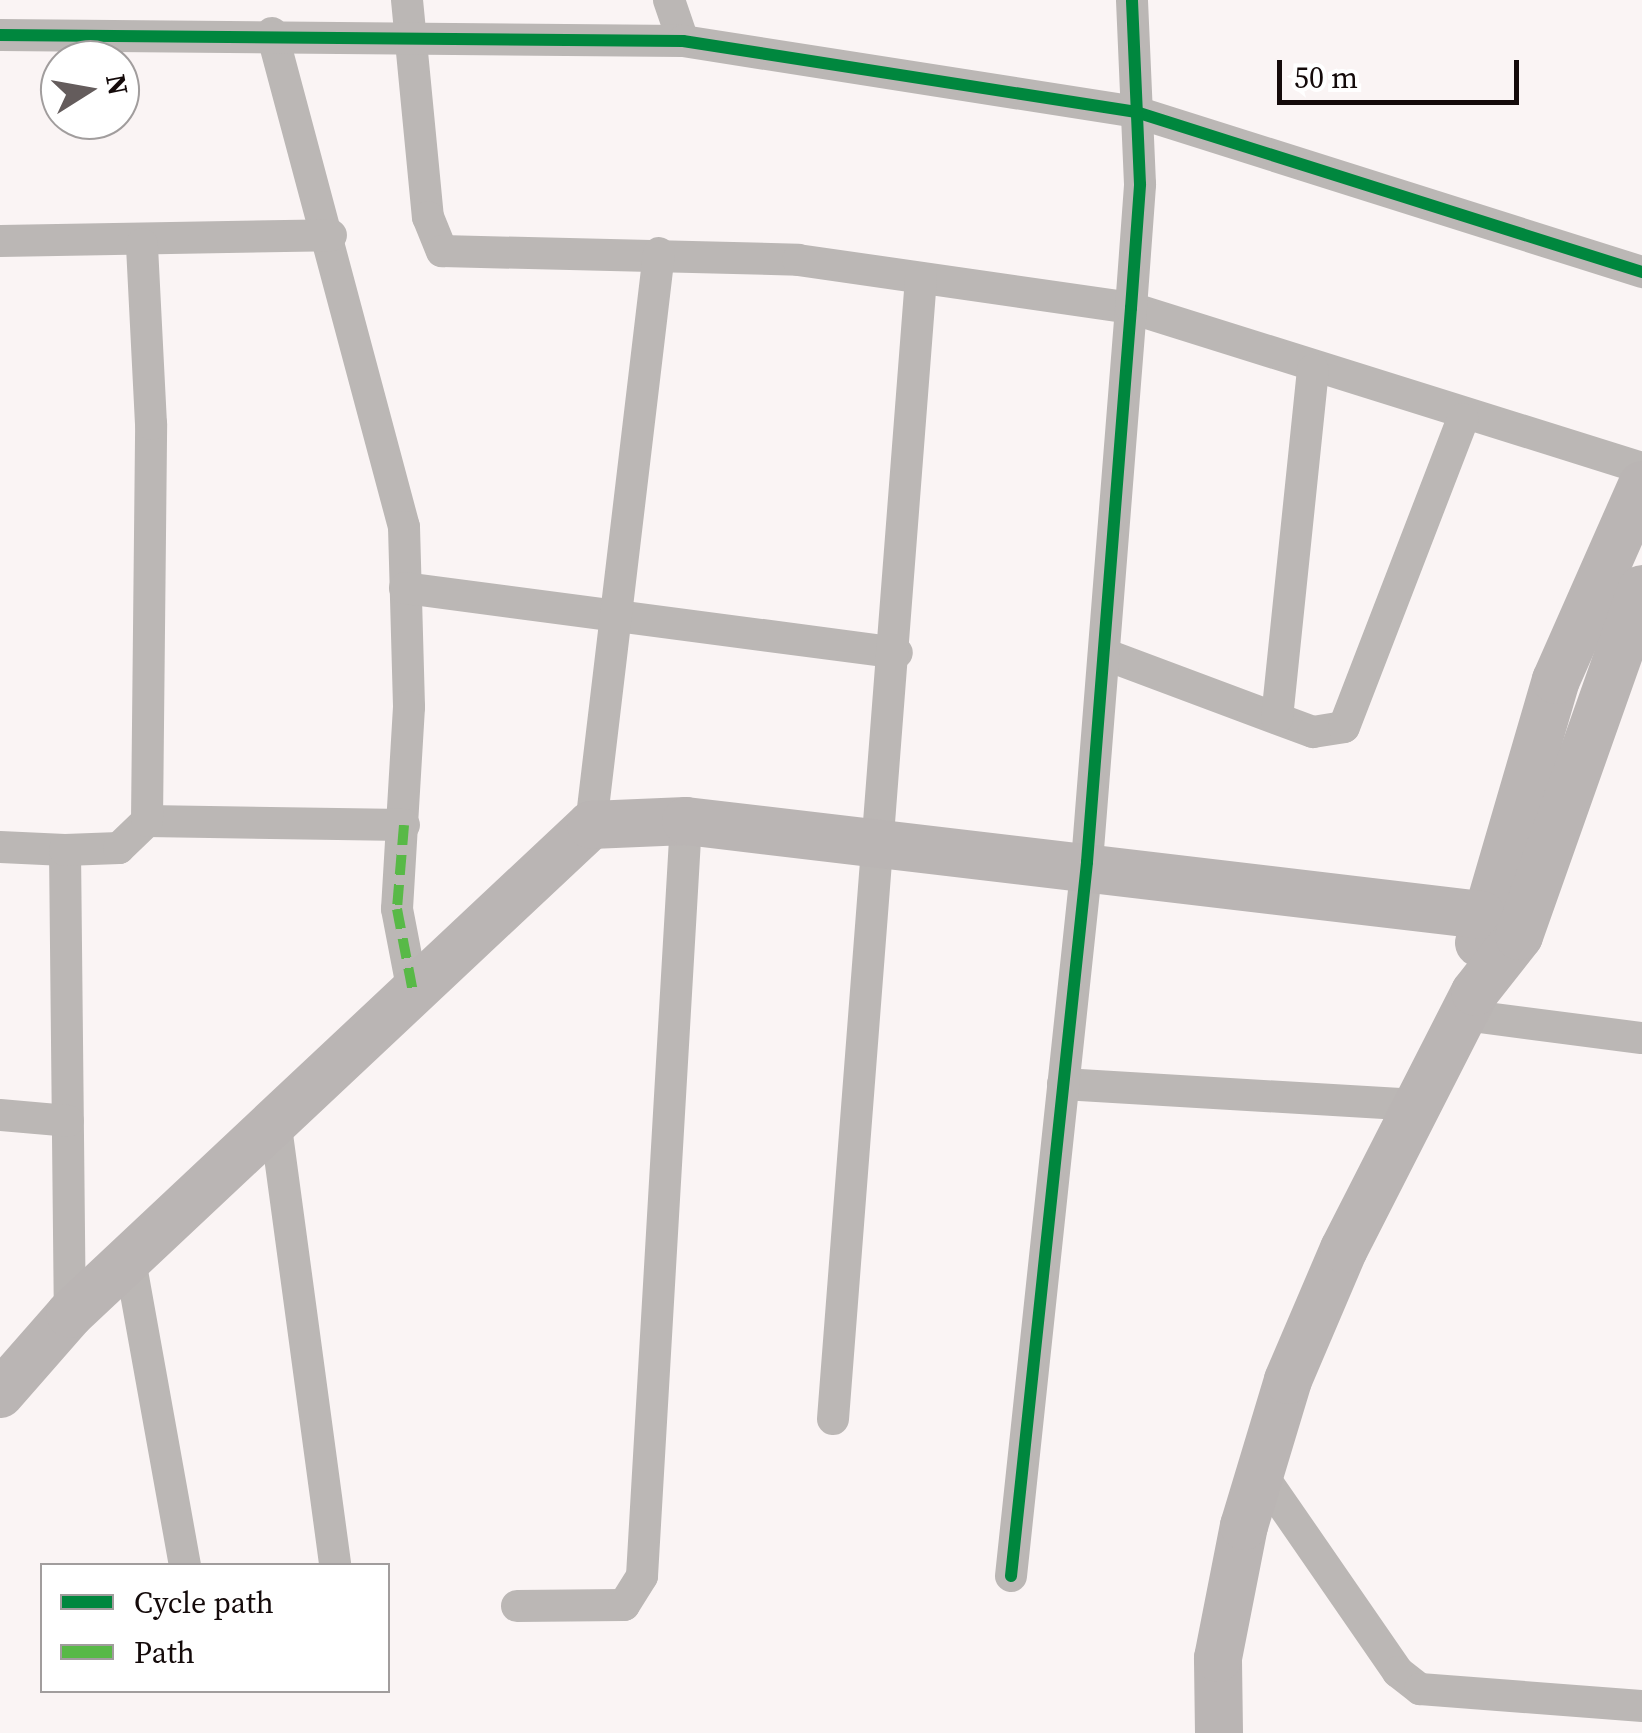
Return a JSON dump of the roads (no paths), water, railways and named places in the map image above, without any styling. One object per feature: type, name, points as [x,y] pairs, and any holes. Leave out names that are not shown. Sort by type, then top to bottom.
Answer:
[{"type":"street","points":[[407,0],[428,217],[442,251],[658,253],[921,278],[1131,308],[1464,419],[1642,468]]},
{"type":"street","points":[[670,0],[683,41]]},
{"type":"street","points":[[1011,1576],[1087,862],[1131,308],[1136,112],[1132,0]]},
{"type":"street","points":[[272,32],[391,455],[405,588],[404,826],[397,909],[414,992]]},
{"type":"street","points":[[0,35],[272,32],[411,39],[683,41],[1136,112],[1642,272]]},
{"type":"street","points":[[0,241],[142,244],[331,235]]},
{"type":"street","points":[[142,244],[151,424],[147,820]]},
{"type":"street","points":[[0,1394],[70,1314],[276,1127],[591,825],[612,615],[658,253]]},
{"type":"street","points":[[833,1419],[878,842],[897,653],[921,278]]},
{"type":"street","points":[[1277,718],[1313,370]]},
{"type":"street","points":[[1104,654],[1313,732],[1344,727],[1464,419]]},
{"type":"street","points":[[1470,1003],[1481,915],[1556,680],[1642,486]]},
{"type":"street","points":[[405,588],[897,653]]},
{"type":"street","points":[[1219,1733],[1218,1658],[1260,1472],[1344,1248],[1470,1003],[1519,936],[1642,589]]},
{"type":"street","points":[[0,847],[118,848],[147,820],[404,826]]},
{"type":"street","points":[[591,825],[686,822],[1087,862],[1481,915]]},
{"type":"street","points":[[517,1606],[624,1605],[642,1576],[686,822]]},
{"type":"street","points":[[65,850],[70,1314]]},
{"type":"street","points":[[1470,1003],[1642,1038]]},
{"type":"street","points":[[1063,1084],[1420,1105]]},
{"type":"street","points":[[0,1115],[68,1121]]},
{"type":"street","points":[[276,1127],[335,1563]]},
{"type":"street","points":[[130,1260],[185,1563]]},
{"type":"street","points":[[1260,1472],[1398,1672],[1420,1689],[1642,1706]]}]
